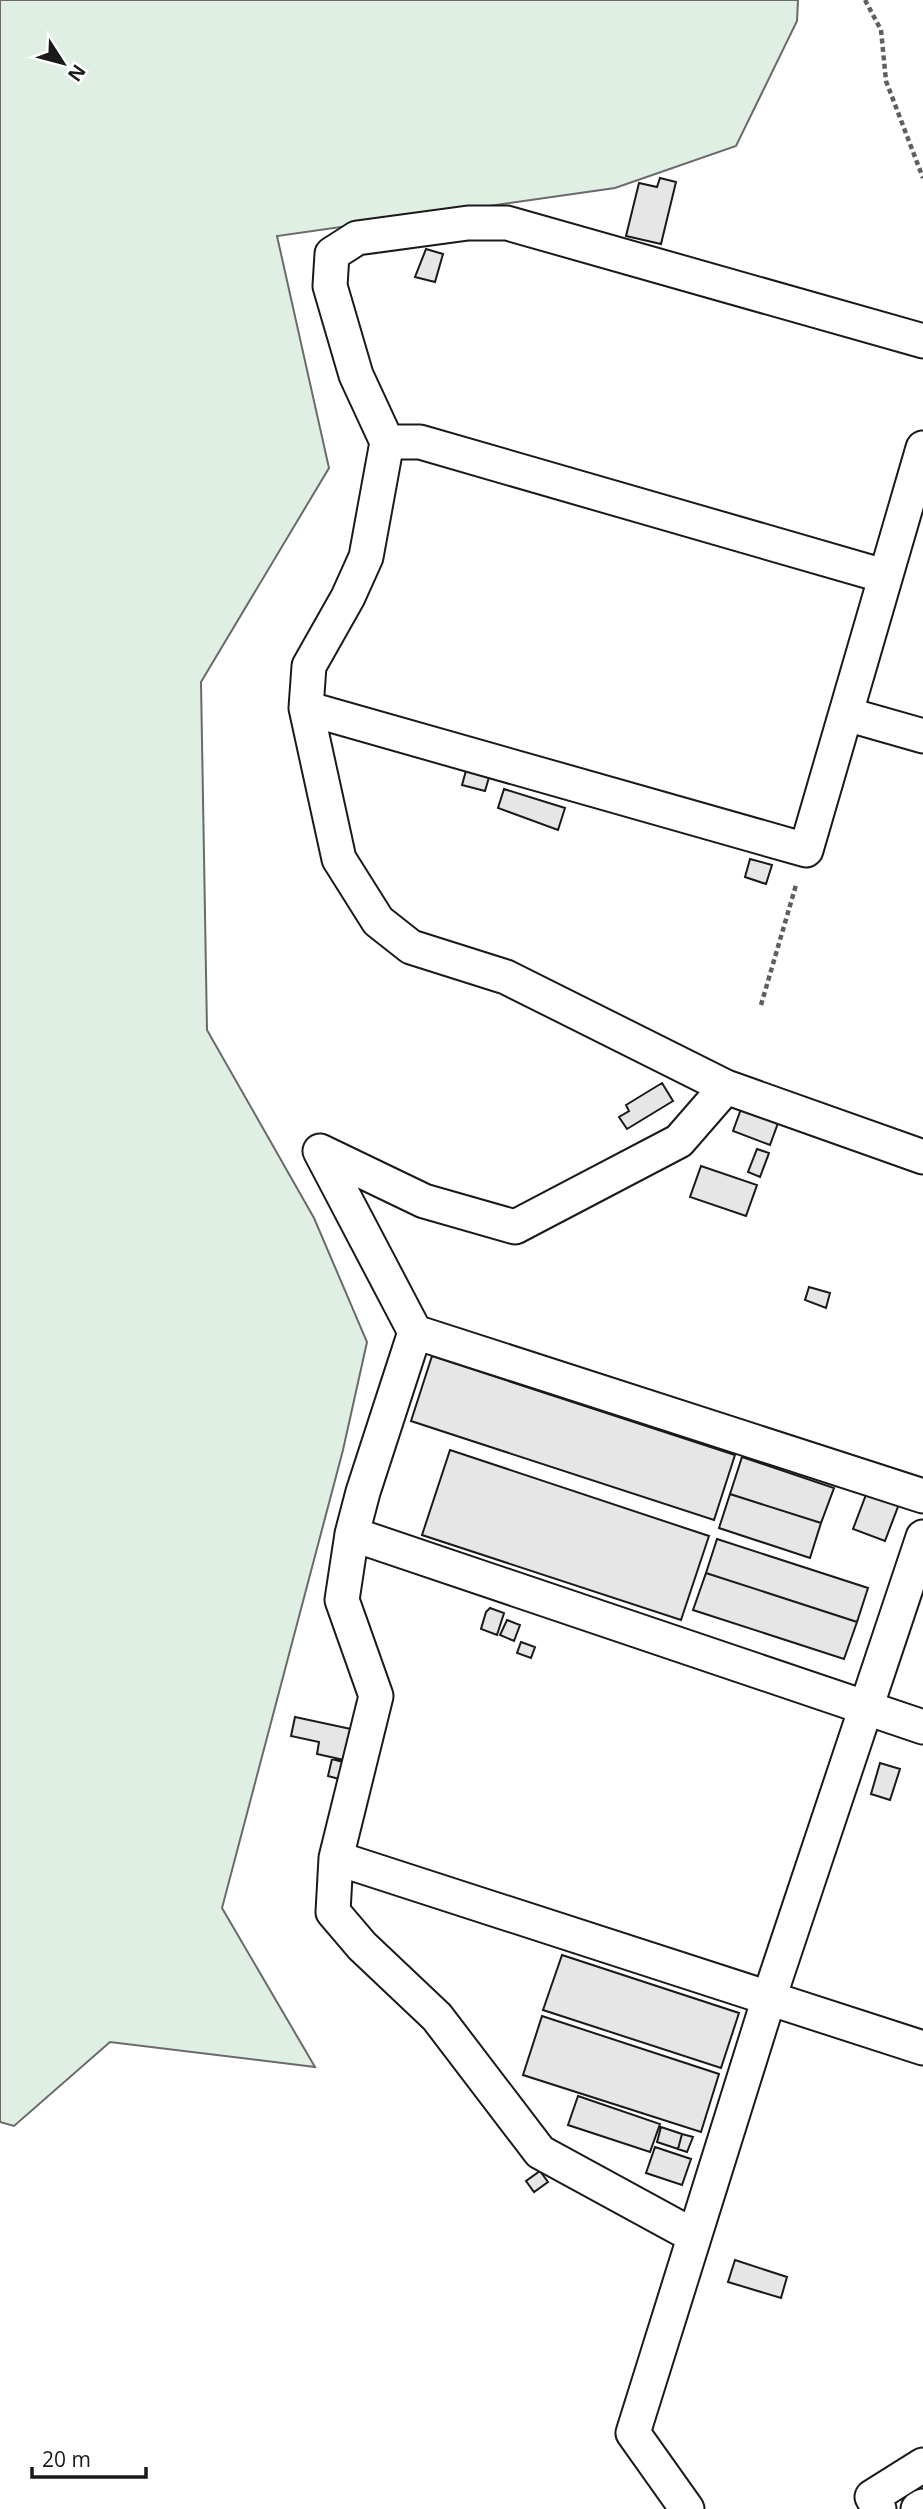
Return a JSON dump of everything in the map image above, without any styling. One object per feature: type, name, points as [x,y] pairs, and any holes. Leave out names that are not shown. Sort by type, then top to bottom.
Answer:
[{"type":"street","points":[[923,341],[507,223],[468,223],[357,238],[332,254],[331,286],[356,375],[387,442],[366,557],[348,597],[309,666],[306,708],[339,859],[378,921],[411,947],[506,977],[726,1087],[923,1157]]},
{"type":"street","points":[[387,442],[421,442],[884,576]]},
{"type":"street","points":[[306,708],[806,850],[923,448]]},
{"type":"street","points":[[846,714],[923,736]]},
{"type":"street","points":[[726,1087],[679,1141],[515,1227],[424,1200],[320,1151],[415,1332],[923,1496]]},
{"type":"street","points":[[415,1332],[362,1492],[352,1534],[342,1600],[376,1696],[336,1858],[333,1912],[362,1945],[437,2017],[540,2152],[694,2236]]},
{"type":"street","points":[[352,1534],[923,1727]]},
{"type":"street","points":[[687,2509],[633,2433],[769,1998],[923,1537]]},
{"type":"street","points":[[336,1858],[923,2048]]},
{"type":"street","points":[[869,2505],[923,2465]]},
{"type":"street","points":[[918,2509],[923,2506]]},
{"type":"path","points":[[865,0],[881,30],[886,81],[923,178]]},
{"type":"path","points":[[761,1005],[806,850]]},
{"type":"green space","points":[[0,0],[798,0],[797,21],[736,146],[615,188],[277,236],[329,468],[201,682],[207,1030],[314,1218],[367,1342],[343,1450],[222,1908],[315,2067],[110,2042],[14,2126],[0,2122]]},
{"type":"building","points":[[660,178],[676,182],[661,244],[626,236],[639,183],[657,187]]},
{"type":"building","points":[[426,249],[443,254],[435,282],[415,277]]},
{"type":"building","points":[[467,767],[490,774],[485,791],[462,785]]},
{"type":"building","points":[[504,789],[565,808],[558,830],[498,808]]},
{"type":"building","points":[[750,859],[772,865],[766,884],[745,877]]},
{"type":"building","points":[[662,1083],[673,1101],[627,1129],[619,1117],[629,1111],[626,1105]]},
{"type":"building","points":[[741,1109],[778,1123],[770,1145],[733,1131]]},
{"type":"building","points":[[757,1149],[769,1153],[760,1177],[748,1172]]},
{"type":"building","points":[[701,1166],[757,1185],[746,1216],[690,1197]]},
{"type":"building","points":[[809,1287],[830,1293],[826,1308],[805,1300]]},
{"type":"building","points":[[432,1356],[735,1455],[714,1520],[411,1421]]},
{"type":"building","points":[[450,1450],[709,1536],[681,1620],[422,1535]]},
{"type":"building","points":[[742,1457],[834,1488],[821,1523],[730,1494]]},
{"type":"building","points":[[867,1492],[899,1504],[885,1541],[853,1529]]},
{"type":"building","points":[[730,1494],[821,1523],[810,1558],[719,1528]]},
{"type":"building","points":[[717,1539],[868,1588],[857,1622],[706,1573]]},
{"type":"building","points":[[706,1573],[857,1622],[844,1659],[693,1610]]},
{"type":"building","points":[[490,1608],[504,1613],[497,1635],[481,1629],[486,1612]]},
{"type":"building","points":[[507,1620],[520,1625],[514,1641],[500,1635]]},
{"type":"building","points":[[521,1642],[535,1647],[531,1658],[517,1653]]},
{"type":"building","points":[[295,1717],[351,1729],[344,1760],[317,1754],[319,1742],[291,1736]]},
{"type":"building","points":[[332,1759],[343,1762],[339,1779],[328,1776]]},
{"type":"building","points":[[880,1763],[900,1769],[890,1800],[871,1794]]},
{"type":"building","points":[[562,1955],[739,2013],[721,2068],[543,2010]]},
{"type":"building","points":[[542,2016],[719,2074],[701,2132],[523,2075]]},
{"type":"building","points":[[578,2096],[660,2124],[650,2152],[568,2125]]},
{"type":"building","points":[[661,2127],[682,2134],[678,2149],[657,2142]]},
{"type":"building","points":[[682,2134],[693,2137],[687,2152],[678,2149]]},
{"type":"building","points":[[655,2147],[691,2159],[682,2185],[646,2173]]},
{"type":"building","points":[[540,2171],[548,2182],[534,2192],[526,2181]]},
{"type":"building","points":[[735,2260],[787,2277],[781,2298],[728,2282]]}]
